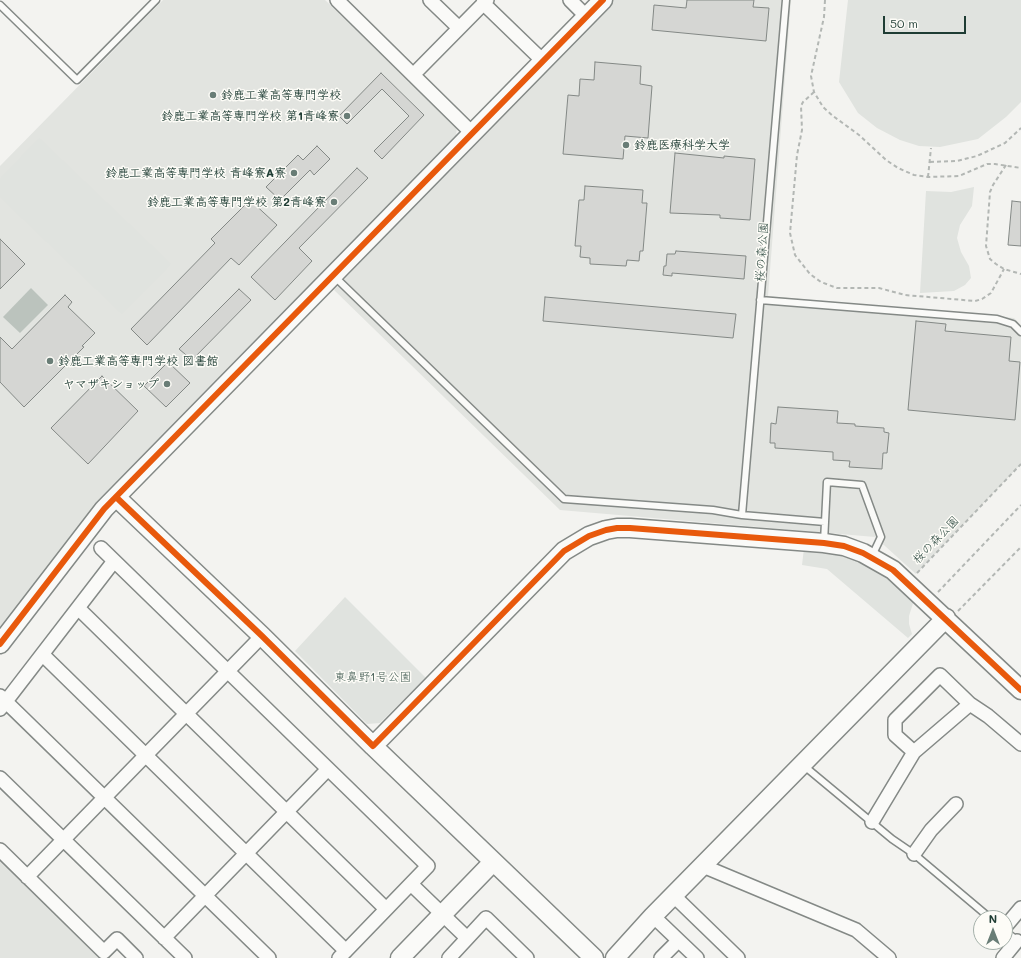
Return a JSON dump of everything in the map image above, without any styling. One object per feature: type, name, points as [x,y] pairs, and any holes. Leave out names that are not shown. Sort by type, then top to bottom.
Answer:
[{"type":"street","points":[[337,0],[472,133]]},
{"type":"street","points":[[430,0],[459,28]]},
{"type":"street","points":[[570,0],[587,17]]},
{"type":"street","points":[[0,644],[85,532],[116,497],[603,0]]},
{"type":"street","points":[[413,75],[485,2],[543,61]]},
{"type":"street","points":[[116,497],[262,636],[373,746],[594,958]]},
{"type":"street","points":[[373,746],[564,552],[589,536],[606,530],[630,528],[824,543],[844,546],[872,557],[893,570],[951,615],[1021,690]]},
{"type":"street","points":[[43,655],[246,854],[342,954],[428,866],[101,548]]},
{"type":"street","points":[[114,561],[43,655],[2,702],[104,797],[269,958]]},
{"type":"street","points":[[79,609],[386,909]]},
{"type":"street","points":[[615,958],[653,916],[951,615]]},
{"type":"street","points":[[27,877],[262,636]]},
{"type":"street","points":[[914,752],[895,735],[895,720],[940,675],[970,704],[988,716],[1021,744]]},
{"type":"street","points":[[872,822],[914,752],[970,704]]},
{"type":"street","points":[[164,938],[328,769]]},
{"type":"street","points":[[0,778],[185,958]]},
{"type":"street","points":[[914,854],[931,830],[956,804]]},
{"type":"street","points":[[0,850],[104,952],[117,939],[136,958]]},
{"type":"street","points":[[400,958],[493,862]]},
{"type":"street","points":[[703,866],[856,930],[889,958]]},
{"type":"street","points":[[411,884],[466,937]]},
{"type":"street","points":[[674,896],[738,958]]},
{"type":"street","points":[[1013,918],[1021,908]]},
{"type":"street","points":[[653,916],[697,958]]},
{"type":"street","points":[[449,958],[466,937],[486,918],[527,958]]},
{"type":"street","points":[[662,958],[678,941]]},
{"type":"street","points":[[1003,958],[1019,942]]},
{"type":"lane","points":[[0,4],[77,80],[156,0]]},
{"type":"lane","points":[[742,515],[786,0]]},
{"type":"lane","points":[[334,276],[564,499],[713,510],[742,515],[824,522]]},
{"type":"lane","points":[[760,300],[998,319],[1014,324],[1021,332]]},
{"type":"lane","points":[[824,543],[827,482],[862,485],[881,537],[872,557]]},
{"type":"lane","points":[[802,764],[892,839],[914,854],[980,910]]},
{"type":"path","points":[[826,0],[824,18],[811,76],[814,92],[823,107],[859,135],[886,160],[898,168],[914,174],[928,177],[959,176],[987,164],[1006,165],[1021,168]]},
{"type":"path","points":[[814,92],[803,102],[801,106],[802,130],[797,155],[790,233],[795,255],[810,274],[821,282],[838,288],[879,288],[905,295],[975,301],[982,299],[991,293],[1004,269]]},
{"type":"path","points":[[930,162],[957,161],[977,156],[1005,143],[1021,128]]},
{"type":"path","points":[[928,177],[931,148]]},
{"type":"path","points":[[1006,165],[990,192],[986,246],[990,259],[1004,269],[1021,274]]},
{"type":"path","points":[[940,598],[936,594],[1021,505]]},
{"type":"path","points":[[951,615],[1021,547]]},
{"type":"shaded area","name":"鈴鹿工業高等専門学校","points":[[163,0],[325,0],[457,124],[456,138],[100,503],[0,629],[0,166]]},
{"type":"shaded area","name":"鈴鹿医療科学大学","points":[[610,0],[791,0],[768,296],[1014,318],[1021,325],[1021,464],[916,574],[875,537],[560,510],[334,290]]},
{"type":"shaded area","points":[[31,288],[48,305],[20,333],[3,317]]},
{"type":"shaded area","points":[[0,857],[104,958],[0,958]]},
{"type":"green space","points":[[848,0],[1021,0],[1021,102],[1006,117],[978,139],[940,147],[919,146],[900,140],[877,128],[858,113],[839,82]]},
{"type":"green space","points":[[39,138],[171,264],[122,314],[0,197],[0,179]]},
{"type":"green space","points":[[974,187],[972,206],[960,225],[957,238],[961,252],[969,266],[971,278],[965,285],[954,291],[920,293],[926,191],[951,192]]},
{"type":"green space","points":[[804,548],[840,551],[868,561],[915,597],[909,616],[909,624],[912,634],[908,638],[827,569],[802,565]]},
{"type":"green space","name":"東鼻野1号公園","points":[[345,597],[426,678],[380,723],[367,724],[295,651]]},
{"type":"building","points":[[687,0],[754,0],[753,7],[769,8],[766,41],[652,30],[654,5],[686,8]]},
{"type":"building","points":[[595,62],[641,66],[640,84],[652,86],[648,138],[625,136],[623,159],[563,154],[568,95],[579,96],[580,79],[594,80]]},
{"type":"building","name":"鈴鹿工業高等専門学校 第1青峰寮","points":[[381,73],[424,115],[382,159],[374,151],[409,116],[382,89],[347,124],[339,116]]},
{"type":"building","name":"鈴鹿工業高等専門学校 青峰寮A寮","points":[[317,146],[330,159],[314,175],[310,170],[280,200],[266,187],[298,155],[303,160]]},
{"type":"building","points":[[675,153],[724,158],[724,156],[755,159],[750,220],[720,218],[720,215],[670,213]]},
{"type":"building","points":[[357,168],[368,178],[299,248],[312,261],[275,300],[251,277]]},
{"type":"building","points":[[585,186],[643,190],[642,203],[647,203],[643,251],[640,251],[639,261],[627,260],[626,266],[590,264],[590,258],[580,257],[581,246],[575,246],[579,200],[584,200]]},
{"type":"building","points":[[250,200],[277,225],[239,265],[231,258],[147,345],[131,329],[215,243],[211,239]]},
{"type":"building","points":[[1012,201],[1021,202],[1021,246],[1008,245]]},
{"type":"building","points":[[0,239],[25,264],[0,289]]},
{"type":"building","points":[[676,251],[746,256],[744,279],[672,273],[672,276],[663,275],[664,266],[666,266],[667,254],[675,254]]},
{"type":"building","points":[[239,289],[251,300],[192,360],[179,349]]},
{"type":"building","name":"鈴鹿工業高等専門学校 図書館","points":[[65,295],[72,302],[68,307],[95,333],[82,346],[84,347],[24,407],[0,382],[0,337],[12,349]]},
{"type":"building","points":[[545,297],[736,314],[733,338],[543,321]]},
{"type":"building","points":[[916,321],[946,324],[945,331],[1011,337],[1009,361],[1020,362],[1015,420],[908,410]]},
{"type":"building","name":"ヤマザキショップ","points":[[168,362],[190,383],[166,407],[144,386]]},
{"type":"building","points":[[102,376],[138,411],[88,464],[51,428]]},
{"type":"building","points":[[778,407],[838,411],[837,423],[884,428],[884,432],[889,433],[887,453],[883,453],[882,469],[849,467],[850,461],[833,460],[833,452],[775,448],[775,443],[770,443],[771,423],[776,424]]},
{"type":"cycle path","points":[[0,644],[104,509],[603,0]]},
{"type":"cycle path","points":[[116,497],[262,636],[373,746],[564,551],[589,536],[617,528],[824,543],[844,546],[863,553],[893,570],[1021,690]]},
{"type":"place","name":"鈴鹿工業高等専門学校","points":[[213,95]]},
{"type":"place","name":"鈴鹿工業高等専門学校 第1青峰寮","points":[[347,116]]},
{"type":"place","name":"鈴鹿医療科学大学","points":[[626,145]]},
{"type":"place","name":"鈴鹿工業高等専門学校 青峰寮A寮","points":[[294,173]]},
{"type":"place","name":"鈴鹿工業高等専門学校 第2青峰寮","points":[[334,202]]},
{"type":"place","name":"鈴鹿工業高等専門学校 図書館","points":[[50,361]]},
{"type":"place","name":"ヤマザキショップ","points":[[167,384]]}]
